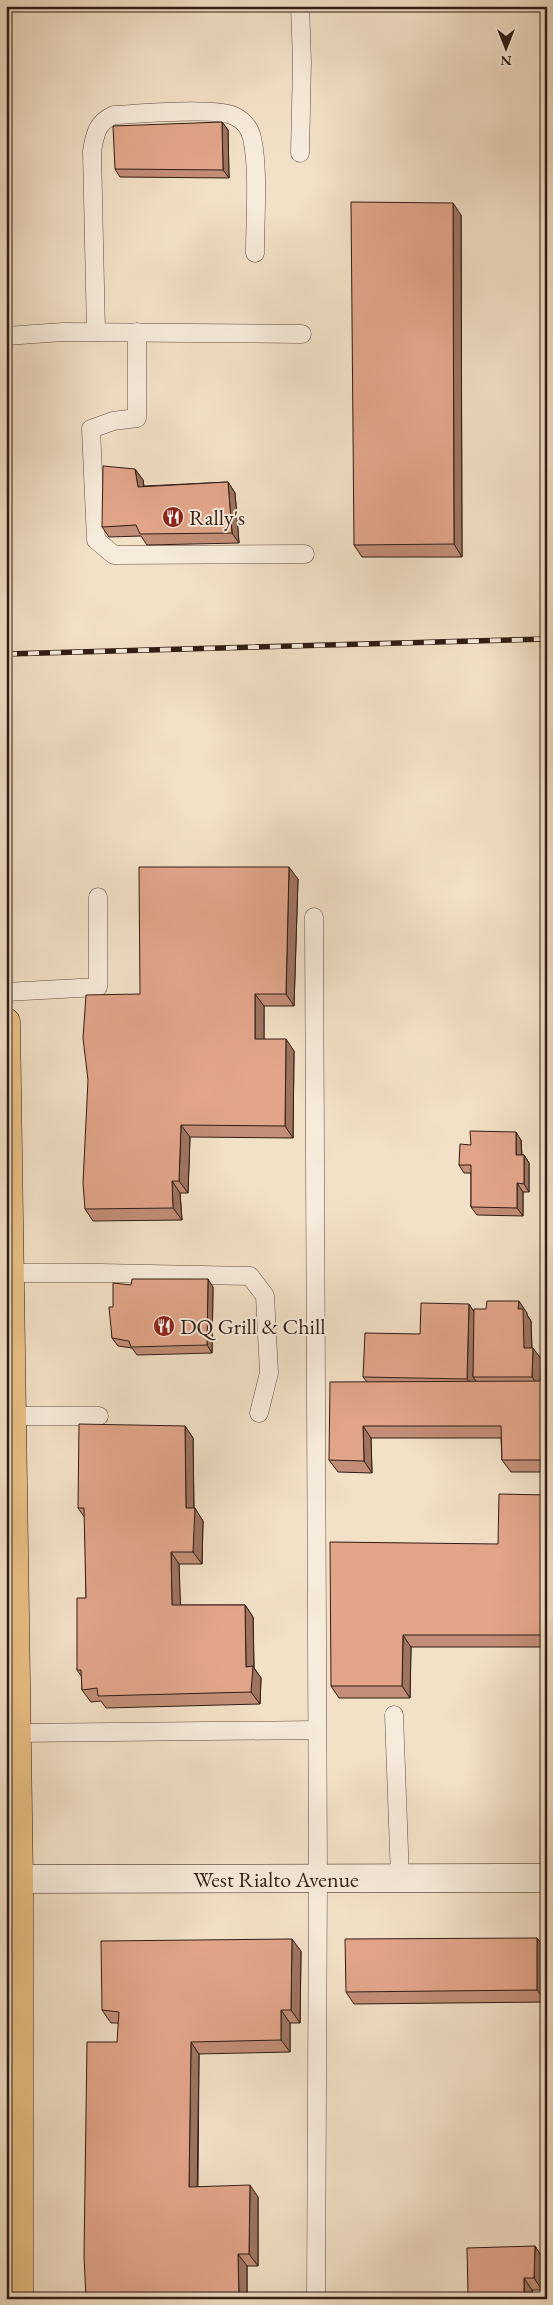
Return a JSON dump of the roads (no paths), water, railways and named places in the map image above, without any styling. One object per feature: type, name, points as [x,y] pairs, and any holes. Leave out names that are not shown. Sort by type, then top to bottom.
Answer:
[{"type":"main road","points":[[6,1022],[7,1185],[17,1734],[13,1879],[19,2299]]},
{"type":"street","name":"West Rialto Avenue","points":[[13,1879],[547,1878]]},
{"type":"lane","points":[[300,6],[302,62],[300,153]]},
{"type":"lane","points":[[96,332],[92,151],[96,133],[103,120],[114,114],[214,112],[235,116],[246,125],[252,137],[254,163],[254,253]]},
{"type":"lane","points":[[6,336],[96,332],[302,334]]},
{"type":"lane","points":[[137,332],[137,418],[113,421],[91,429],[96,540],[114,555],[305,554]]},
{"type":"lane","points":[[6,992],[98,987],[98,898]]},
{"type":"lane","points":[[314,917],[318,1878],[316,2299]]},
{"type":"lane","points":[[9,1273],[250,1276],[265,1296],[268,1373],[259,1413]]},
{"type":"lane","points":[[11,1416],[99,1416]]},
{"type":"lane","points":[[394,1715],[400,1878]]},
{"type":"lane","points":[[17,1734],[317,1730]]},
{"type":"railway","points":[[6,654],[547,639]]},
{"type":"place","name":"Rally's","points":[[173,517]]},
{"type":"place","name":"DQ Grill & Chill","points":[[164,1326]]}]
